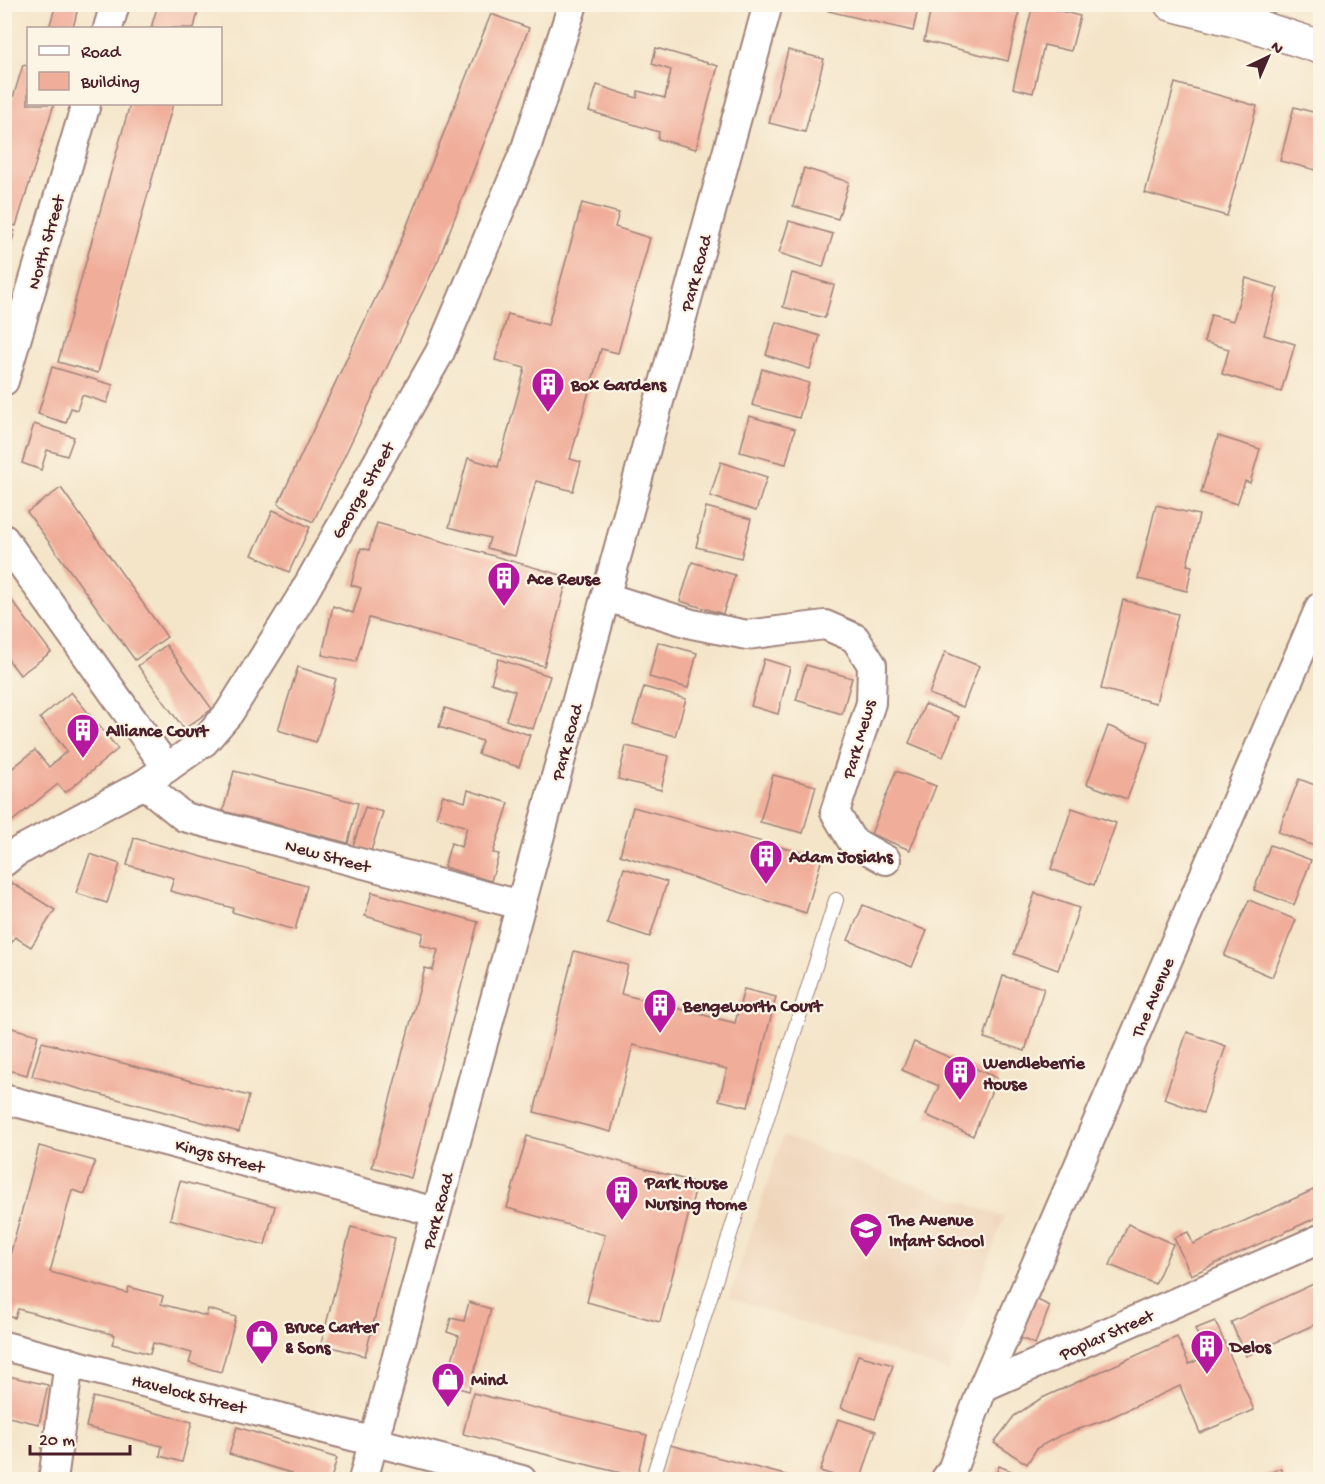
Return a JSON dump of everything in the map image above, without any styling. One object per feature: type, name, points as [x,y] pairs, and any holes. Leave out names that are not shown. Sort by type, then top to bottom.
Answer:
[{"type":"street","points":[[108,27],[115,4]]},
{"type":"street","name":"George Street","points":[[4,862],[15,853],[144,784],[204,742],[229,713],[300,599],[440,352],[526,148],[573,4]]},
{"type":"street","name":"Park Road","points":[[363,1479],[768,4]]},
{"type":"street","points":[[1171,4],[1246,23],[1320,47]]},
{"type":"street","name":"North Street","points":[[4,381],[86,105]]},
{"type":"street","points":[[4,539],[167,768]]},
{"type":"street","name":"Park Mews","points":[[606,597],[692,624],[747,635],[825,625],[855,638],[872,665],[871,703],[835,812],[852,841],[886,860]]},
{"type":"street","name":"The Avenue","points":[[983,1388],[1320,607]]},
{"type":"street","name":"New Street","points":[[144,784],[184,817],[521,905]]},
{"type":"street","name":"Kings Street","points":[[4,1099],[436,1212]]},
{"type":"street","name":"Poplar Street","points":[[983,1388],[1320,1239]]},
{"type":"street","name":"Havelock Street","points":[[4,1346],[522,1479]]},
{"type":"street","points":[[53,1479],[69,1362]]},
{"type":"street","points":[[945,1479],[952,1470],[983,1388]]},
{"type":"lane","points":[[652,1479],[836,900]]},
{"type":"shaded area","name":"The Avenue Infant School","points":[[783,1136],[1004,1217],[948,1371],[729,1298]]},
{"type":"building","points":[[56,4],[79,4],[73,27],[49,27]]},
{"type":"building","points":[[158,4],[200,4],[194,27],[151,27]]},
{"type":"building","points":[[829,4],[919,4],[913,31],[828,11]]},
{"type":"building","points":[[932,4],[978,4],[1019,14],[1008,61],[924,41]]},
{"type":"building","points":[[1033,4],[1080,16],[1071,51],[1044,45],[1033,93],[1013,88]]},
{"type":"building","points":[[491,14],[529,28],[439,258],[313,522],[278,504],[392,263]]},
{"type":"building","points":[[656,48],[718,66],[696,149],[658,139],[659,132],[589,111],[597,85],[637,98],[638,91],[665,98],[671,70],[652,64]]},
{"type":"building","points":[[788,50],[824,59],[805,132],[769,123]]},
{"type":"building","points":[[23,65],[27,66],[27,105],[54,105],[16,226],[4,222],[4,127]]},
{"type":"building","points":[[1175,83],[1257,106],[1227,216],[1145,193]]},
{"type":"building","points":[[130,105],[173,105],[98,373],[58,362]]},
{"type":"building","points":[[1294,107],[1320,114],[1320,171],[1280,161]]},
{"type":"building","points":[[804,168],[849,182],[838,219],[793,206]]},
{"type":"building","name":"Box Gardens","points":[[582,203],[619,213],[615,227],[650,238],[618,353],[601,349],[570,459],[581,462],[573,491],[536,481],[515,556],[487,548],[490,538],[449,527],[468,458],[498,467],[525,368],[495,360],[508,314],[548,325]]},
{"type":"building","points":[[789,221],[833,234],[823,267],[779,253]]},
{"type":"building","points":[[4,228],[15,231],[5,265],[4,265]]},
{"type":"building","points":[[792,273],[834,285],[825,318],[783,307]]},
{"type":"building","points":[[1246,278],[1278,288],[1264,335],[1295,344],[1281,392],[1222,374],[1229,349],[1204,342],[1211,315],[1233,321]]},
{"type":"building","points":[[776,322],[820,336],[810,369],[766,355]]},
{"type":"building","points":[[52,367],[113,385],[107,403],[82,395],[77,410],[71,408],[66,423],[38,414]]},
{"type":"building","points":[[762,369],[809,383],[799,418],[752,405]]},
{"type":"building","points":[[749,416],[795,429],[786,464],[740,452]]},
{"type":"building","points":[[34,424],[74,437],[67,456],[47,450],[41,470],[22,463]]},
{"type":"building","points":[[1218,436],[1260,449],[1250,483],[1245,481],[1237,504],[1201,493]]},
{"type":"building","points":[[721,462],[767,477],[756,511],[710,496]]},
{"type":"building","points":[[61,488],[167,637],[135,660],[27,512]]},
{"type":"building","points":[[1156,505],[1199,515],[1187,565],[1192,566],[1187,591],[1138,579]]},
{"type":"building","points":[[706,507],[751,519],[741,558],[696,547]]},
{"type":"building","points":[[273,510],[310,527],[289,572],[252,555]]},
{"type":"building","points":[[377,523],[568,577],[544,666],[369,618],[356,662],[322,655],[333,606],[353,613],[361,588],[351,585],[361,548],[369,550]]},
{"type":"building","points":[[692,562],[735,575],[723,614],[680,601]]},
{"type":"building","points":[[4,590],[51,652],[20,675],[4,654]]},
{"type":"building","points":[[1123,600],[1178,614],[1156,703],[1101,689]]},
{"type":"building","points":[[658,642],[697,653],[688,688],[649,677]]},
{"type":"building","points":[[166,645],[212,709],[184,729],[138,666]]},
{"type":"building","points":[[945,652],[979,666],[963,707],[929,694]]},
{"type":"building","points":[[498,659],[550,676],[533,729],[506,720],[515,691],[491,683]]},
{"type":"building","points":[[764,659],[790,667],[778,714],[751,706]]},
{"type":"building","points":[[806,665],[852,678],[842,714],[796,700]]},
{"type":"building","points":[[298,667],[336,679],[316,742],[278,730]]},
{"type":"building","points":[[644,687],[686,699],[675,736],[633,724]]},
{"type":"building","name":"Alliance Court","points":[[71,692],[118,749],[65,793],[58,784],[4,828],[4,775],[35,750],[49,767],[67,751],[40,718]]},
{"type":"building","points":[[925,704],[959,717],[943,757],[909,743]]},
{"type":"building","points":[[445,708],[530,735],[519,767],[478,754],[482,741],[439,727]]},
{"type":"building","points":[[1108,726],[1149,742],[1127,799],[1087,784]]},
{"type":"building","points":[[626,746],[669,756],[661,790],[618,779]]},
{"type":"building","points":[[234,771],[358,803],[348,843],[223,811]]},
{"type":"building","points":[[896,771],[936,786],[910,850],[871,834]]},
{"type":"building","points":[[773,775],[816,786],[803,833],[760,822]]},
{"type":"building","points":[[1299,779],[1320,787],[1320,829],[1314,846],[1278,832]]},
{"type":"building","points":[[468,790],[509,803],[493,853],[499,854],[491,881],[444,867],[451,843],[461,847],[467,827],[436,817],[443,795],[465,802]]},
{"type":"building","points":[[365,807],[383,812],[371,851],[353,846]]},
{"type":"building","name":"Adam Josiahs","points":[[633,807],[822,858],[806,913],[620,855]]},
{"type":"building","points":[[1072,808],[1116,823],[1094,885],[1051,869]]},
{"type":"building","points":[[134,838],[307,886],[295,930],[232,912],[233,908],[170,891],[174,878],[127,865]]},
{"type":"building","points":[[1270,845],[1311,860],[1294,905],[1254,890]]},
{"type":"building","points":[[90,854],[120,864],[107,903],[76,893]]},
{"type":"building","points":[[624,868],[667,882],[650,937],[607,923]]},
{"type":"building","points":[[4,878],[55,910],[31,947],[15,937],[4,955]]},
{"type":"building","points":[[372,892],[478,922],[411,1178],[372,1167],[425,968],[433,970],[438,950],[420,945],[423,933],[365,916]]},
{"type":"building","points":[[1035,893],[1079,908],[1058,970],[1014,954]]},
{"type":"building","points":[[1249,900],[1296,920],[1272,977],[1224,956]]},
{"type":"building","points":[[863,905],[927,931],[912,967],[848,940]]},
{"type":"building","name":"Bengeworth Court","points":[[574,951],[628,965],[621,994],[735,1023],[744,989],[776,997],[748,1107],[719,1100],[727,1069],[633,1045],[611,1132],[534,1112]]},
{"type":"building","points":[[1003,976],[1044,988],[1025,1051],[984,1038]]},
{"type":"building","points":[[4,1026],[38,1035],[27,1075],[4,1069]]},
{"type":"building","points":[[1187,1032],[1226,1046],[1203,1113],[1164,1099]]},
{"type":"building","points":[[42,1042],[249,1096],[239,1132],[32,1076]]},
{"type":"building","name":"Wendleberrie House","points":[[914,1042],[997,1078],[973,1136],[926,1115],[939,1086],[902,1070]]},
{"type":"building","name":"Park House Nursing Home","points":[[527,1136],[697,1183],[660,1322],[587,1302],[605,1235],[507,1208]]},
{"type":"building","points":[[39,1146],[95,1161],[85,1194],[72,1190],[50,1272],[127,1293],[129,1287],[163,1296],[161,1304],[206,1316],[208,1309],[236,1317],[221,1372],[189,1363],[192,1353],[153,1343],[150,1354],[112,1344],[115,1335],[18,1309],[15,1318],[4,1315],[4,1257],[9,1259]]},
{"type":"building","points":[[180,1181],[275,1206],[265,1245],[170,1219]]},
{"type":"building","points":[[1320,1187],[1320,1216],[1191,1275],[1174,1238],[1188,1232],[1193,1244]]},
{"type":"building","points":[[1128,1224],[1173,1244],[1155,1284],[1110,1265]]},
{"type":"building","points":[[351,1227],[395,1238],[365,1356],[321,1344]]},
{"type":"building","points":[[1320,1281],[1320,1322],[1246,1356],[1231,1322]]},
{"type":"building","points":[[1033,1298],[1050,1306],[1035,1344],[1018,1337]]},
{"type":"building","points":[[469,1302],[491,1309],[469,1391],[445,1384],[459,1336],[447,1332],[451,1318],[464,1321]]},
{"type":"building","points":[[1215,1321],[1254,1410],[1200,1433],[1180,1386],[1105,1420],[1059,1436],[1037,1448],[1027,1464],[994,1443],[1014,1416],[1040,1399],[1177,1337],[1189,1364],[1207,1356],[1195,1329]]},
{"type":"building","points":[[858,1355],[893,1365],[875,1419],[841,1408]]},
{"type":"building","points":[[4,1375],[48,1385],[39,1424],[4,1416]]},
{"type":"building","points":[[473,1393],[647,1435],[637,1477],[463,1434]]},
{"type":"building","points":[[93,1397],[192,1422],[182,1462],[160,1456],[162,1446],[86,1427]]},
{"type":"building","points":[[838,1419],[876,1431],[861,1479],[846,1479],[820,1471]]},
{"type":"building","points":[[237,1427],[337,1458],[331,1479],[289,1479],[291,1473],[229,1454]]},
{"type":"building","points":[[670,1445],[789,1476],[788,1479],[660,1479]]},
{"type":"building","points":[[999,1466],[1030,1479],[984,1479],[987,1473],[995,1476]]},
{"type":"building","points":[[1281,1468],[1286,1479],[1261,1479],[1260,1477]]},
{"type":"place","name":"Box Gardens","points":[[548,413]]},
{"type":"place","name":"Ace Reuse","points":[[504,607]]},
{"type":"place","name":"Alliance Court","points":[[83,759]]},
{"type":"place","name":"Adam Josiahs","points":[[766,885]]},
{"type":"place","name":"Bengeworth Court","points":[[660,1034]]},
{"type":"place","name":"Wendleberrie House","points":[[960,1101]]},
{"type":"place","name":"Park House Nursing Home","points":[[622,1221]]},
{"type":"place","name":"The Avenue Infant School","points":[[866,1258]]},
{"type":"place","name":"Bruce Carter & Sons","points":[[262,1365]]},
{"type":"place","name":"Delos","points":[[1207,1375]]},
{"type":"place","name":"Mind","points":[[448,1408]]}]
